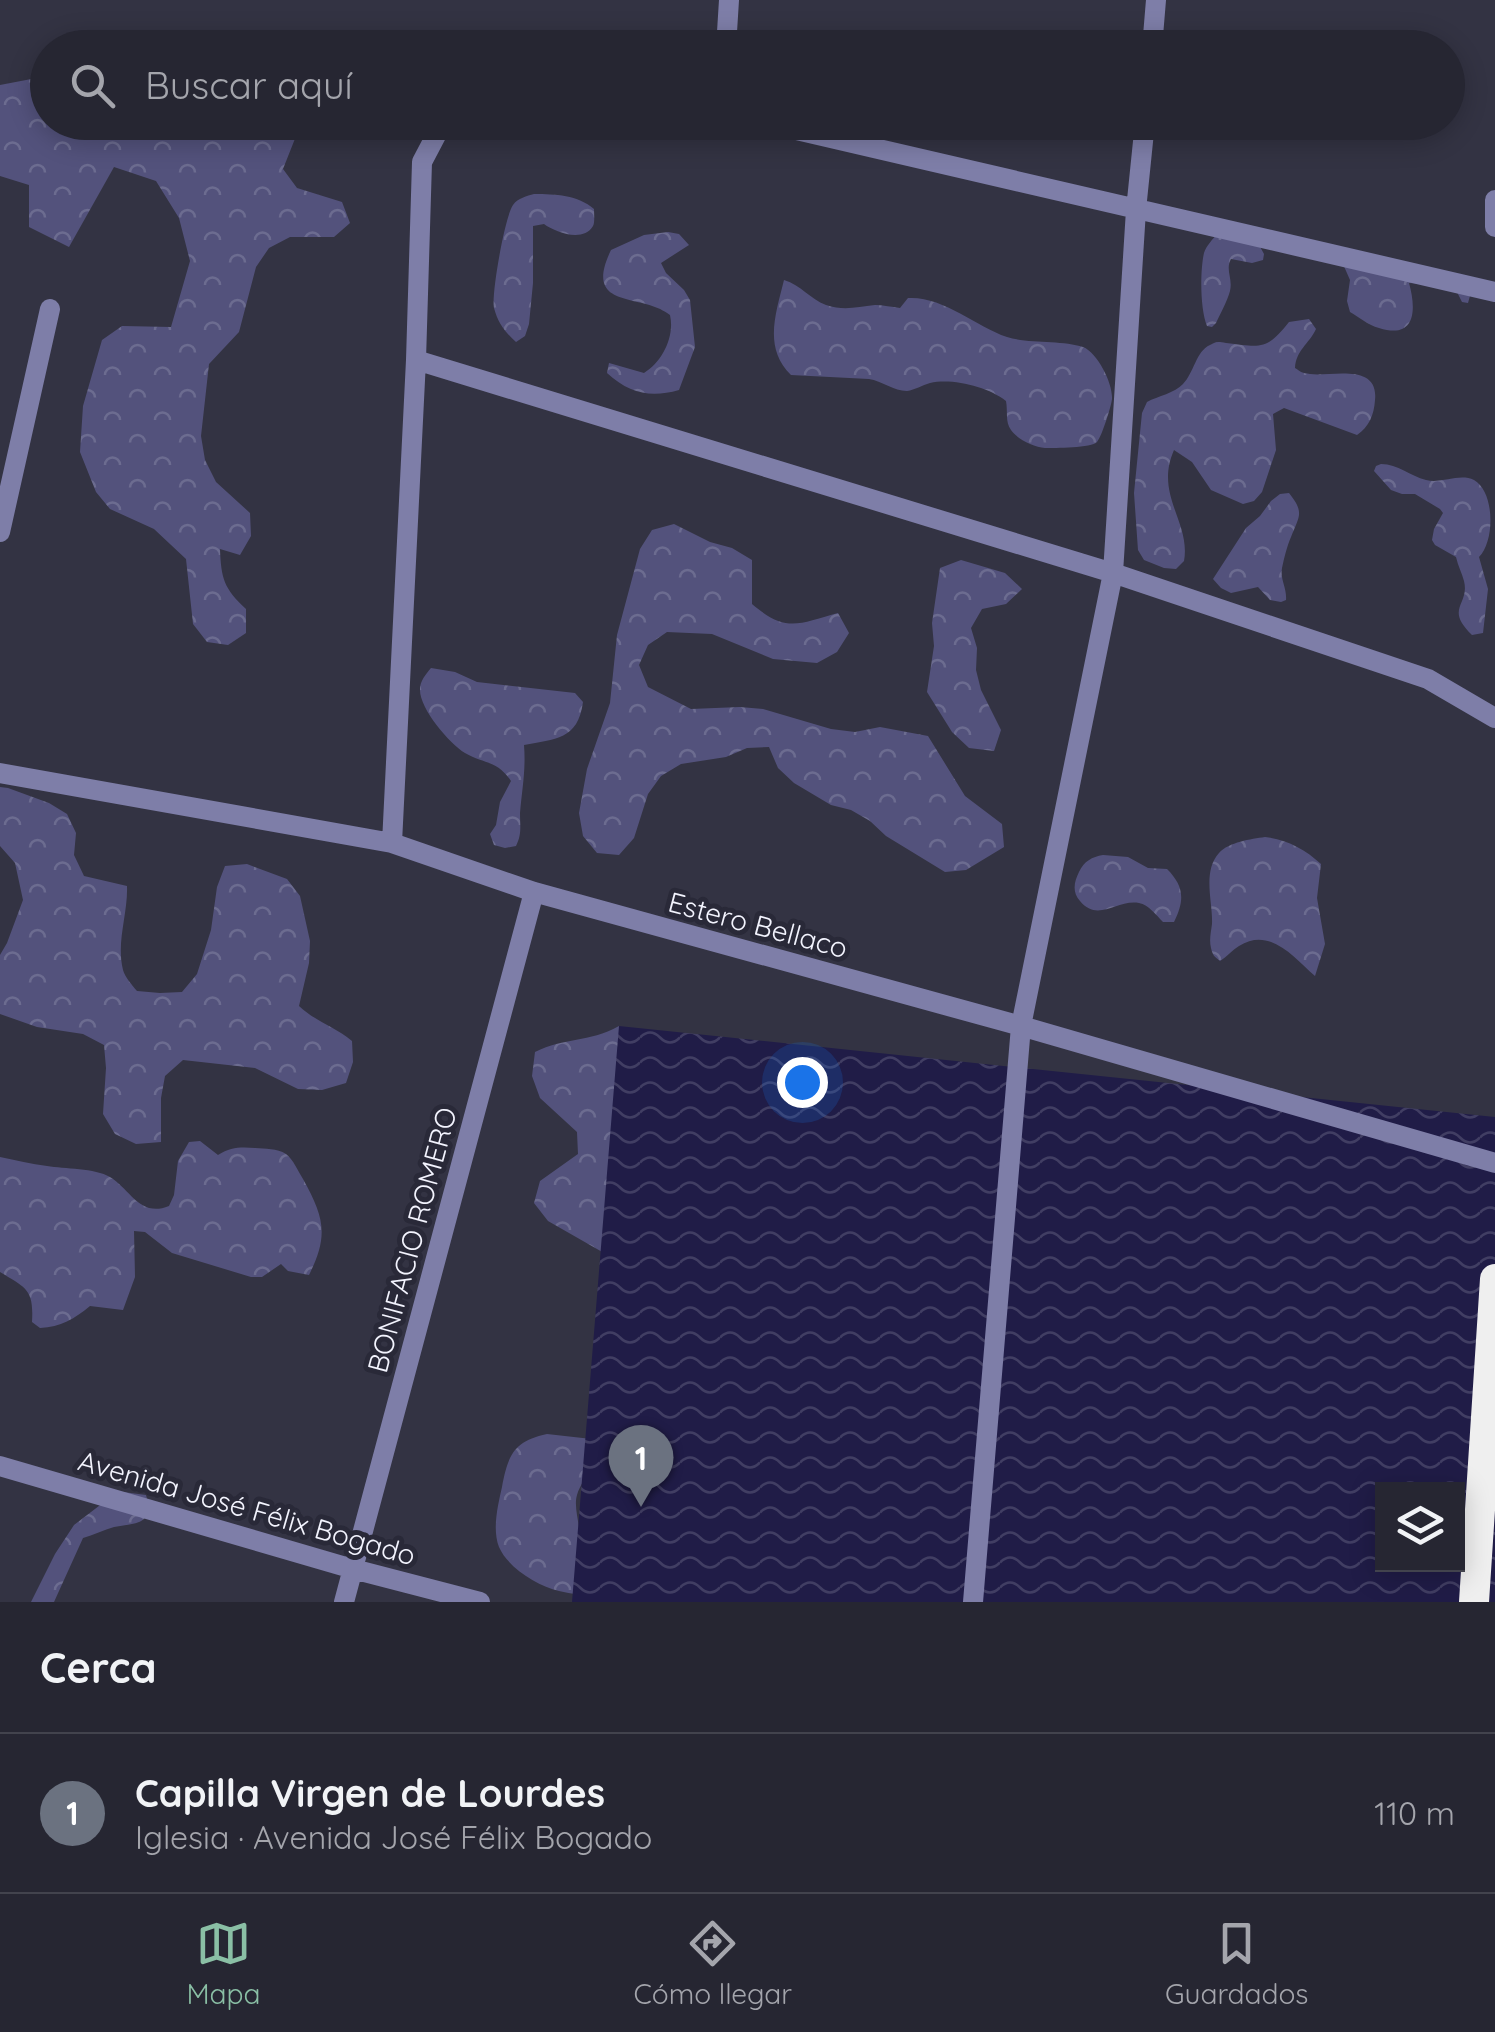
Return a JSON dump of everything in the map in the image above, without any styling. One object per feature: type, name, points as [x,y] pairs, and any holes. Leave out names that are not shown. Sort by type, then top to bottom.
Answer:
[{"type":"highway","points":[[1474,1602],[1495,1279]]},
{"type":"street","points":[[727,30],[729,0]]},
{"type":"street","points":[[1154,30],[1156,0]]},
{"type":"street","points":[[392,843],[422,162],[434,140]]},
{"type":"street","points":[[838,140],[1495,292]]},
{"type":"street","points":[[973,1602],[1021,1026],[1113,573],[1143,140]]},
{"type":"street","points":[[1495,200],[1495,226]]},
{"type":"street","points":[[0,532],[50,309]]},
{"type":"street","points":[[416,360],[1113,573],[1428,679],[1495,718]]},
{"type":"street","name":"Estero Bellaco","points":[[0,773],[392,843],[534,892],[1495,1162]]},
{"type":"street","name":"BONIFACIO ROMERO","points":[[344,1602],[534,892]]},
{"type":"street","name":"Avenida José Félix Bogado","points":[[0,1466],[480,1602]]},
{"type":"green space","points":[[30,79],[30,140],[294,140],[283,169],[297,188],[342,202],[350,223],[334,237],[290,237],[269,248],[256,267],[239,332],[209,364],[201,436],[205,460],[216,482],[250,513],[251,536],[240,555],[220,549],[225,582],[246,609],[246,633],[228,645],[207,642],[193,624],[186,559],[154,529],[110,509],[96,492],[80,452],[83,406],[102,340],[122,326],[171,327],[190,261],[179,218],[156,181],[114,167],[69,247],[29,227],[29,185],[0,176],[0,85]]},
{"type":"green space","points":[[534,194],[581,201],[594,209],[594,222],[588,231],[576,235],[544,224],[533,226],[529,324],[525,336],[516,342],[502,327],[494,308],[495,288],[510,212],[517,201]]},
{"type":"green space","points":[[1218,233],[1258,243],[1264,254],[1263,260],[1252,263],[1231,259],[1230,291],[1212,327],[1207,326],[1203,310],[1202,270],[1205,250]]},
{"type":"green space","points":[[679,234],[689,245],[661,263],[690,300],[695,347],[679,390],[650,394],[616,380],[607,373],[609,363],[644,373],[661,356],[669,340],[670,315],[609,291],[604,283],[604,269],[611,250],[644,235]]},
{"type":"green space","points":[[1343,264],[1471,292],[1468,303],[1462,302],[1457,292],[1409,283],[1411,319],[1401,330],[1391,331],[1350,312],[1350,280]]},
{"type":"green space","points":[[784,280],[833,307],[900,308],[908,298],[921,299],[1007,337],[1066,343],[1089,350],[1099,362],[1112,393],[1099,439],[1094,444],[1072,447],[1031,444],[1009,427],[1006,401],[970,385],[939,382],[907,391],[869,379],[791,375],[782,365],[774,342]]},
{"type":"green space","points":[[1309,319],[1316,329],[1300,352],[1295,368],[1307,374],[1352,374],[1369,380],[1375,400],[1368,424],[1357,435],[1284,408],[1273,414],[1276,450],[1262,492],[1254,501],[1243,504],[1211,490],[1192,462],[1174,450],[1168,481],[1183,534],[1184,561],[1176,569],[1144,560],[1138,550],[1134,493],[1142,413],[1147,402],[1180,387],[1201,352],[1210,345],[1262,345],[1289,322]]},
{"type":"green space","points":[[1381,464],[1426,480],[1468,478],[1481,486],[1490,517],[1488,540],[1479,557],[1488,589],[1483,633],[1472,635],[1460,619],[1465,589],[1456,557],[1432,540],[1443,513],[1415,494],[1391,490],[1374,471]]},
{"type":"green space","points":[[1289,493],[1299,515],[1282,568],[1286,600],[1270,600],[1258,587],[1231,593],[1221,588],[1213,579],[1246,528],[1271,501]]},
{"type":"green space","points":[[674,524],[752,560],[752,604],[764,613],[793,624],[838,613],[849,633],[837,652],[817,663],[773,659],[712,634],[667,632],[648,645],[639,665],[648,687],[691,709],[763,709],[831,729],[855,732],[880,727],[928,736],[965,796],[1002,824],[1004,847],[966,870],[945,872],[886,836],[870,821],[831,805],[794,783],[778,768],[769,747],[747,748],[726,757],[681,764],[661,776],[648,794],[634,838],[619,855],[597,853],[583,836],[579,813],[587,769],[610,703],[617,635],[640,549],[652,530]]},
{"type":"green space","points":[[961,560],[1005,573],[1022,589],[1006,604],[982,609],[971,628],[981,690],[1001,730],[994,751],[969,748],[952,732],[927,692],[940,568]]},
{"type":"green space","points":[[431,668],[455,672],[477,682],[575,693],[583,702],[570,731],[555,739],[524,745],[516,846],[494,845],[490,834],[511,781],[495,766],[458,748],[436,724],[424,706],[420,689]]},
{"type":"green space","points":[[0,787],[49,803],[67,814],[76,833],[74,855],[84,876],[127,886],[121,960],[125,975],[137,991],[182,992],[197,974],[225,866],[247,864],[287,879],[300,896],[310,941],[299,1006],[352,1041],[353,1062],[346,1083],[322,1090],[298,1089],[255,1068],[183,1060],[165,1076],[161,1142],[136,1144],[115,1134],[103,1114],[104,1045],[83,1034],[37,1027],[0,1014],[0,955],[23,900],[15,863],[0,846]]},
{"type":"green space","points":[[1265,837],[1295,846],[1321,864],[1317,898],[1325,944],[1315,976],[1271,942],[1250,941],[1220,961],[1212,953],[1210,878],[1214,861],[1228,846]]},
{"type":"green space","points":[[1103,855],[1128,857],[1148,868],[1167,869],[1181,894],[1174,922],[1163,922],[1139,903],[1094,910],[1080,901],[1075,887],[1079,872],[1089,860]]},
{"type":"green space","points":[[619,1026],[652,1059],[611,1257],[548,1221],[534,1203],[540,1181],[578,1154],[577,1132],[540,1098],[532,1076],[535,1052]]},
{"type":"green space","points":[[200,1141],[218,1155],[231,1149],[250,1148],[279,1151],[291,1159],[316,1204],[321,1226],[319,1248],[309,1275],[288,1271],[281,1264],[262,1277],[251,1277],[172,1253],[145,1232],[134,1231],[135,1277],[123,1310],[90,1306],[54,1326],[40,1328],[32,1322],[30,1296],[0,1272],[0,1157],[104,1174],[143,1205],[159,1209],[169,1206],[174,1195],[178,1161],[189,1142]]},
{"type":"green space","points":[[547,1434],[618,1442],[580,1488],[576,1503],[579,1528],[719,1602],[578,1595],[542,1585],[516,1569],[499,1547],[497,1509],[514,1451]]},
{"type":"green space","points":[[123,1492],[146,1495],[145,1517],[83,1538],[54,1602],[31,1602],[74,1525]]},
{"type":"water","points":[[619,1026],[1495,1117],[1495,1602],[572,1602]]},
{"type":"place","name":"Capilla Virgen de Lourdes","points":[[641,1507]]}]
